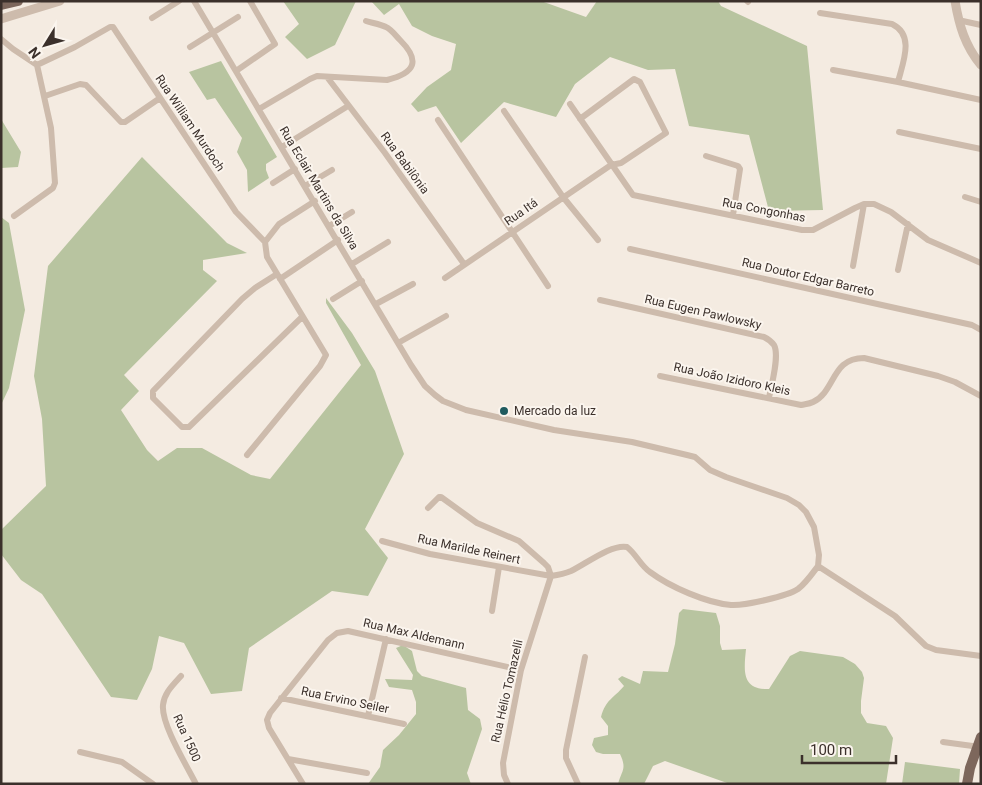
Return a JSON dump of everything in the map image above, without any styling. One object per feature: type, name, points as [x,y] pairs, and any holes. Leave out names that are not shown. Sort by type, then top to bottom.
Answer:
[{"type":"main road","points":[[1,5],[18,1]]},
{"type":"main road","points":[[967,784],[970,768],[980,743]]},
{"type":"street","points":[[1,19],[60,1]]},
{"type":"street","points":[[152,18],[179,1]]},
{"type":"street","name":"Rua Eclair Martins da Silva","points":[[194,1],[425,386],[443,401],[466,410],[554,430],[632,442],[695,458],[710,470],[726,477],[787,498],[806,512],[814,527],[819,554],[818,566]]},
{"type":"street","points":[[236,71],[275,44],[250,1]]},
{"type":"street","points":[[956,1],[958,20],[968,47],[981,65]]},
{"type":"street","points":[[820,13],[892,24],[900,27],[906,42],[898,82]]},
{"type":"street","points":[[190,47],[238,17]]},
{"type":"street","points":[[958,20],[981,25]]},
{"type":"street","points":[[259,109],[318,76],[387,80],[408,70],[413,64],[414,58],[409,49],[387,27],[366,21]]},
{"type":"street","name":"Rua William Murdoch","points":[[38,65],[113,27],[236,212],[264,242]]},
{"type":"street","points":[[1,39],[38,65],[51,128],[55,183],[53,188],[14,216]]},
{"type":"street","points":[[834,70],[981,100]]},
{"type":"street","name":"Rua Babilônia","points":[[326,77],[385,153],[464,264]]},
{"type":"street","name":"Rua Itá","points":[[445,278],[611,165],[621,163],[666,133],[640,82],[634,79],[580,119]]},
{"type":"street","points":[[45,96],[80,84],[86,86],[121,122],[125,122],[160,98]]},
{"type":"street","name":"Rua Congonhas","points":[[570,104],[633,195],[802,230],[813,230],[864,204]]},
{"type":"street","points":[[282,147],[348,106]]},
{"type":"street","points":[[504,111],[564,197],[598,240]]},
{"type":"street","points":[[438,120],[548,286]]},
{"type":"street","points":[[899,132],[981,149]]},
{"type":"street","points":[[706,156],[738,166],[740,169],[733,215]]},
{"type":"street","points":[[273,183],[295,169]]},
{"type":"street","points":[[305,186],[332,170]]},
{"type":"street","points":[[965,197],[981,202]]},
{"type":"street","points":[[247,455],[320,366],[326,355],[267,257],[264,242],[279,224],[315,201]]},
{"type":"street","points":[[853,266],[864,204],[874,204],[883,207],[928,240],[981,263]]},
{"type":"street","points":[[329,226],[352,212]]},
{"type":"street","points":[[898,270],[908,224]]},
{"type":"street","points":[[302,317],[190,427],[182,427],[153,398],[153,391],[242,299],[338,240]]},
{"type":"street","points":[[352,264],[388,242]]},
{"type":"street","name":"Rua Doutor Edgar Barreto","points":[[630,249],[972,325],[981,330]]},
{"type":"street","points":[[333,299],[362,281]]},
{"type":"street","points":[[376,304],[413,284]]},
{"type":"street","name":"Rua Eugen Pawlowsky","points":[[600,300],[764,337],[771,341],[775,346],[776,354],[769,398]]},
{"type":"street","points":[[398,343],[446,316]]},
{"type":"street","name":"Rua João Izidoro Kleis","points":[[660,376],[801,405],[812,403],[821,397],[840,367],[855,358],[864,358],[938,376],[955,382],[981,396]]},
{"type":"street","points":[[428,508],[439,497],[442,497],[477,523],[519,541],[548,567],[551,576],[572,571],[608,551],[622,546],[627,547],[648,571],[667,584],[699,596],[732,605],[757,601],[796,590],[805,583],[818,566],[895,616],[926,646],[936,650],[981,656]]},
{"type":"street","name":"Rua Marilde Reinert","points":[[382,541],[430,554],[551,576]]},
{"type":"street","points":[[492,611],[499,567]]},
{"type":"street","name":"Rua Hélio Tomazelli","points":[[508,784],[504,775],[503,763],[521,670],[551,576]]},
{"type":"street","name":"Rua Max Aldemann","points":[[303,784],[269,728],[267,720],[281,698],[328,640],[337,633],[348,631],[521,670]]},
{"type":"street","points":[[368,716],[386,639]]},
{"type":"street","points":[[578,784],[566,758],[566,750],[585,657]]},
{"type":"street","name":"Rua 1500","points":[[181,676],[168,690],[162,706],[167,726],[196,784]]},
{"type":"street","name":"Rua Ervino Seiler","points":[[281,698],[404,724]]},
{"type":"street","points":[[943,742],[980,743]]},
{"type":"street","points":[[80,752],[122,762],[153,784]]},
{"type":"street","points":[[288,759],[367,774]]},
{"type":"green space","points":[[283,1],[356,1],[335,45],[307,59],[285,37],[299,24]]},
{"type":"green space","points":[[371,1],[541,1],[586,17],[597,1],[718,1],[721,6],[807,46],[823,210],[769,211],[749,135],[689,126],[675,69],[648,70],[610,57],[575,84],[556,117],[504,102],[461,143],[436,106],[418,112],[411,104],[427,87],[451,70],[456,44],[432,36],[412,26],[399,4],[384,15]]},
{"type":"green space","points":[[221,61],[277,157],[266,164],[269,178],[248,192],[247,170],[237,152],[242,138],[215,98],[207,100],[189,72]]},
{"type":"green space","points":[[1,119],[21,152],[18,167],[1,168]]},
{"type":"green space","points":[[142,157],[227,243],[247,253],[203,260],[203,270],[217,281],[124,375],[139,391],[121,410],[147,450],[158,461],[177,448],[202,448],[251,475],[270,479],[361,365],[326,303],[326,298],[352,333],[375,371],[404,454],[365,529],[388,558],[368,596],[332,591],[249,648],[242,691],[211,694],[184,643],[159,636],[152,669],[137,700],[111,697],[42,594],[21,580],[1,554],[1,530],[46,486],[42,419],[34,376],[48,266]]},
{"type":"green space","points":[[1,217],[9,223],[25,310],[9,388],[1,405]]},
{"type":"green space","points":[[683,609],[716,613],[720,626],[722,650],[746,649],[746,677],[753,686],[769,689],[790,656],[800,651],[843,657],[855,664],[862,672],[864,678],[861,713],[867,723],[886,726],[893,738],[886,784],[730,784],[665,761],[653,766],[644,784],[618,784],[623,766],[620,754],[596,752],[592,745],[594,738],[608,735],[608,726],[601,717],[603,711],[624,686],[618,679],[622,676],[640,684],[643,671],[668,672],[675,644],[679,613]]},
{"type":"green space","points":[[403,645],[412,651],[417,671],[422,676],[466,688],[468,710],[480,719],[482,729],[467,773],[471,784],[368,784],[380,767],[383,750],[399,735],[416,714],[416,702],[412,690],[389,687],[385,679],[412,680],[413,675],[396,648]]},
{"type":"green space","points":[[905,762],[960,769],[959,784],[902,784]]},
{"type":"place","name":"Mercado da luz","points":[[504,411]]}]
